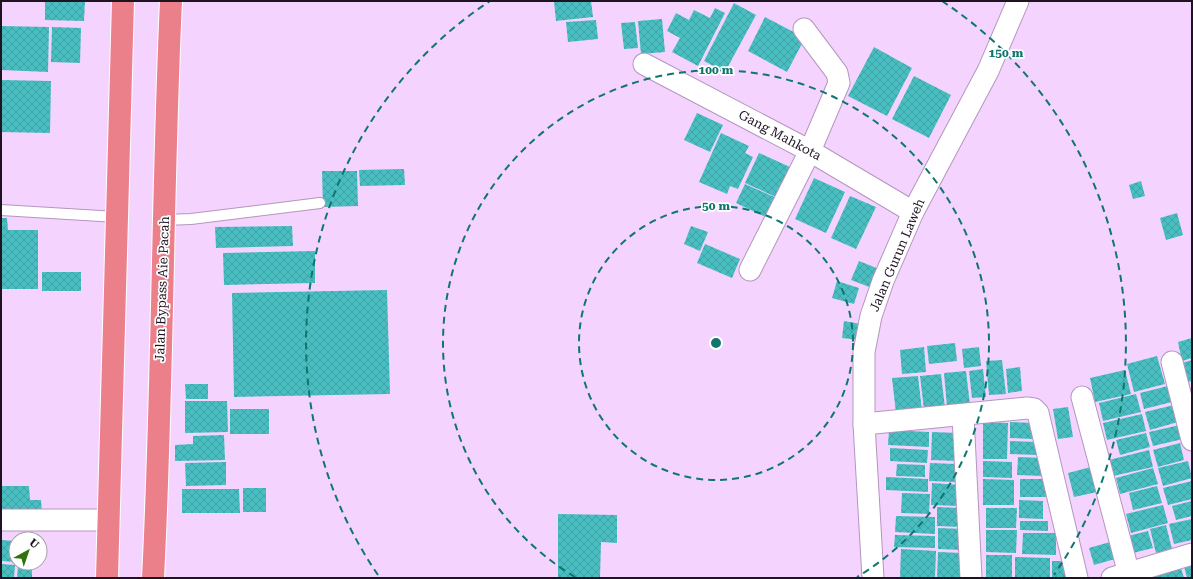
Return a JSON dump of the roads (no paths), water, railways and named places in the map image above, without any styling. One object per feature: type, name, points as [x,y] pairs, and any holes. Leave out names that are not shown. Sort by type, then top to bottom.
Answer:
[{"type":"highway","points":[[107,578],[116,314],[123,1]]},
{"type":"highway","name":"Jalan Bypass Aie Pacah","points":[[153,578],[164,220],[164,139],[170,1]]},
{"type":"street","name":"Jalan Gurun Laweh","points":[[873,578],[864,424],[864,352],[871,316],[883,281],[913,212],[988,70],[1018,1]]},
{"type":"street","points":[[750,270],[838,90],[839,78],[804,29]]},
{"type":"street","name":"Gang Mahkota","points":[[644,64],[810,150],[913,212]]},
{"type":"street","points":[[1172,362],[1192,440]]},
{"type":"street","points":[[1082,397],[1124,576],[1192,554]]},
{"type":"street","points":[[864,424],[1026,408],[1034,409],[1038,413],[1078,578]]},
{"type":"street","points":[[963,415],[971,578]]},
{"type":"street","points":[[1,520],[108,520]]},
{"type":"lane","points":[[164,220],[320,203]]},
{"type":"lane","points":[[1,210],[117,217]]}]
